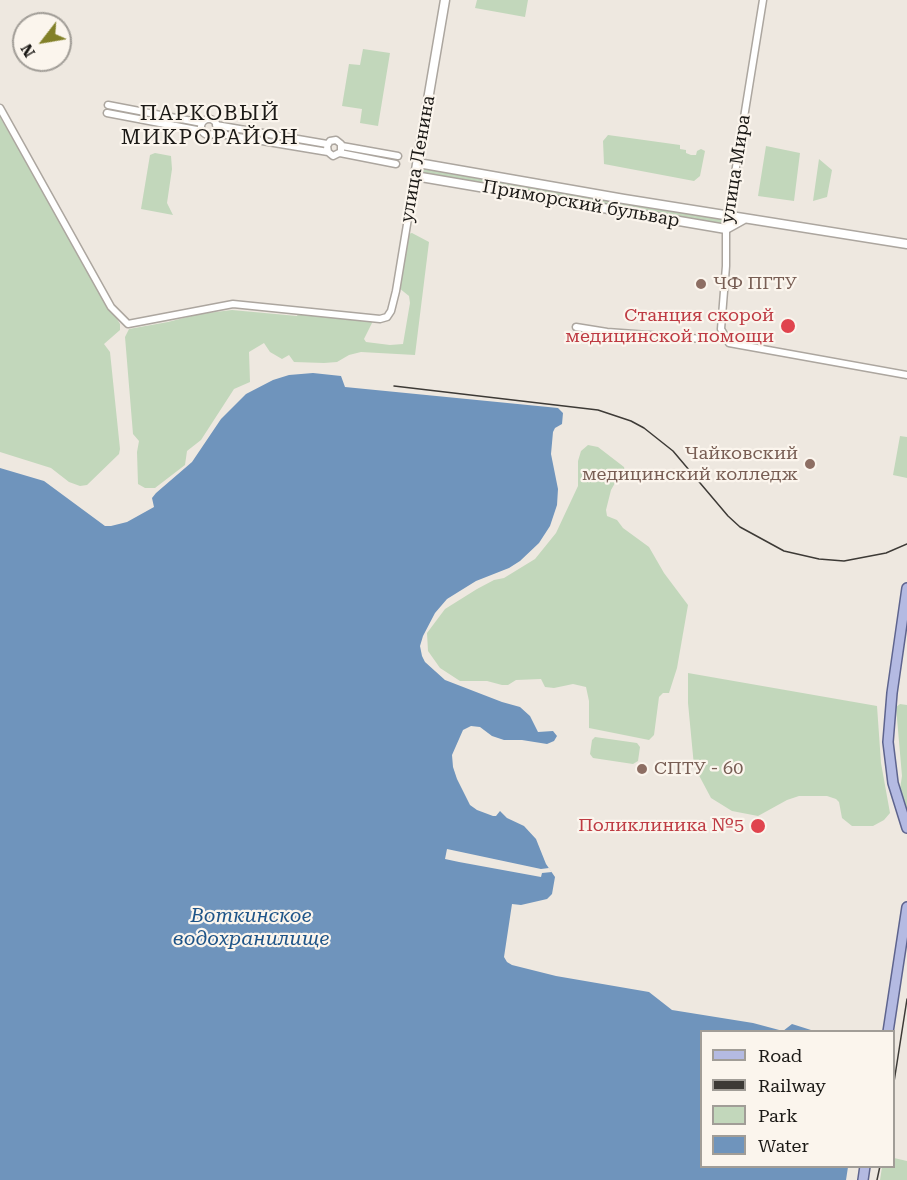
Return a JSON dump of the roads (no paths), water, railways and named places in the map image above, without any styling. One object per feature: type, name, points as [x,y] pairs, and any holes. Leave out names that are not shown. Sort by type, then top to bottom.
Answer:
[{"type":"main road","points":[[907,588],[891,698],[888,742],[892,783],[907,828]]},
{"type":"main road","points":[[888,1030],[907,907]]},
{"type":"street","name":"улица Ленина","points":[[0,108],[111,307],[128,324],[233,304],[380,319],[387,317],[391,311],[396,291],[445,0]]},
{"type":"street","name":"улица Мира","points":[[726,337],[721,329],[726,266],[726,229],[763,0]]},
{"type":"street","points":[[108,105],[202,123],[208,119],[214,121],[216,125],[327,144],[336,140],[342,146],[398,156]]},
{"type":"street","points":[[107,113],[202,131],[209,135],[214,132],[328,152],[333,156],[340,153],[396,164]]},
{"type":"street","points":[[202,123],[202,131]]},
{"type":"street","points":[[214,132],[216,125]]},
{"type":"street","points":[[327,144],[328,152]]},
{"type":"street","points":[[340,153],[342,146]]},
{"type":"street","name":"Приморский бульвар","points":[[418,164],[907,244]]},
{"type":"street","name":"Приморский бульвар","points":[[415,176],[726,229]]},
{"type":"street","points":[[726,229],[744,219]]},
{"type":"street","points":[[576,327],[607,332],[693,338],[726,337],[729,343],[907,375]]},
{"type":"water","name":"Воткинское водохранилище","points":[[313,373],[341,376],[345,387],[558,408],[563,413],[562,424],[553,432],[551,454],[558,489],[557,505],[550,526],[539,543],[520,561],[509,568],[476,581],[447,599],[435,613],[420,646],[425,662],[445,680],[520,707],[530,716],[538,732],[553,731],[557,736],[554,741],[547,744],[504,740],[492,736],[480,727],[471,726],[463,730],[452,755],[457,779],[470,805],[493,816],[500,811],[507,818],[524,826],[536,839],[546,864],[555,877],[552,894],[547,899],[521,905],[512,904],[504,957],[512,965],[556,976],[649,992],[672,1010],[753,1023],[779,1030],[700,1030],[700,1168],[848,1168],[846,1180],[0,1180],[0,468],[44,481],[105,526],[127,522],[154,507],[152,498],[156,493],[192,462],[221,419],[246,394],[273,380],[289,375]]},
{"type":"water","name":"Воткинское водохранилище","points":[[792,1024],[811,1030],[784,1030]]},
{"type":"railway","points":[[394,386],[598,410],[631,421],[644,428],[673,451],[740,527],[784,551],[819,559],[844,561],[886,553],[907,544]]},
{"type":"railway","points":[[895,1076],[907,999]]},
{"type":"railway","points":[[877,1180],[880,1168]]},
{"type":"place","name":"ЧФ ПГТУ","points":[[701,284]]},
{"type":"place","name":"Станция скорой медицинской помощи","points":[[788,326]]},
{"type":"place","name":"Чайковский медицинский колледж","points":[[810,464]]},
{"type":"place","name":"СПТУ - 60","points":[[642,769]]},
{"type":"place","name":"Поликлиника №5","points":[[758,826]]},
{"type":"district","name":"ПАРКОВЫЙ МИКРОРАЙОН","points":[[210,126]]}]
